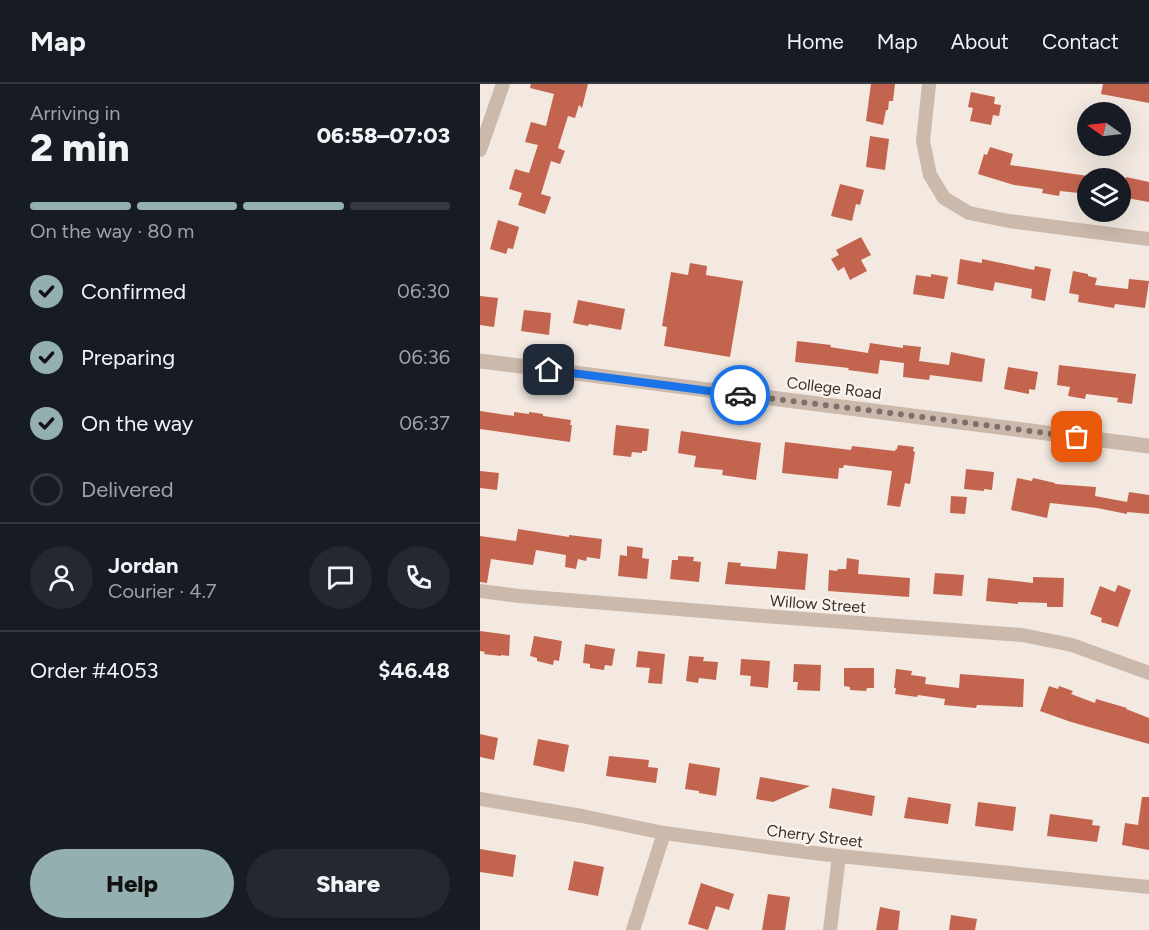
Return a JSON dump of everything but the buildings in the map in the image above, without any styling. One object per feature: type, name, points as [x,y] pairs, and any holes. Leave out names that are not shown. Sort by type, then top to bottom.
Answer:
[{"type":"street","points":[[480,150],[503,84]]},
{"type":"street","points":[[929,84],[923,141],[930,175],[944,198],[969,213],[1009,221],[1149,239]]},
{"type":"street","name":"College Road","points":[[480,361],[1149,446]]},
{"type":"street","name":"Willow Street","points":[[480,591],[764,616],[1022,635],[1072,645],[1149,673]]},
{"type":"street","name":"Cherry Street","points":[[480,799],[582,816],[664,833],[839,856],[1149,888]]},
{"type":"street","points":[[633,930],[664,833]]},
{"type":"street","points":[[830,930],[839,856]]},
{"type":"way so far","points":[[740,395],[1077,437]]},
{"type":"route","points":[[549,370],[740,395]]}]
